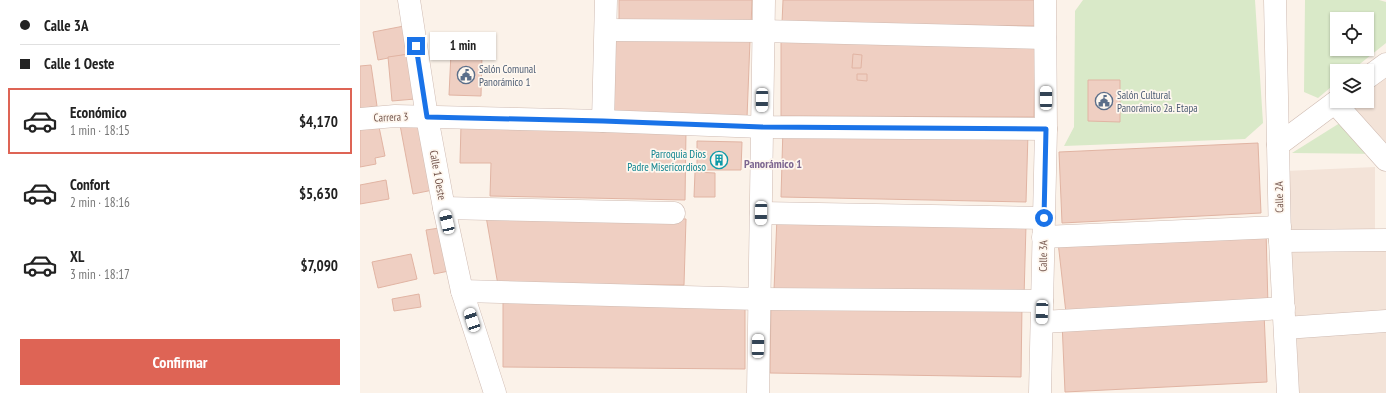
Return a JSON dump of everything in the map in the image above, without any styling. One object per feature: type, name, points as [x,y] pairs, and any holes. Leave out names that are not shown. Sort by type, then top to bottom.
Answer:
[{"type":"street","points":[[603,121],[606,0]]},
{"type":"street","points":[[758,393],[764,0]]},
{"type":"street","name":"Calle 3A","points":[[1040,393],[1046,129],[1045,0]]},
{"type":"street","name":"Calle 2A","points":[[1275,0],[1280,234],[1288,393]]},
{"type":"street","name":"Calle 1 Oeste","points":[[413,1],[427,117],[444,208],[462,291],[495,393]]},
{"type":"street","points":[[606,30],[763,31],[1045,38]]},
{"type":"street","points":[[1374,73],[1386,64]]},
{"type":"street","points":[[1278,145],[1330,106]]},
{"type":"street","points":[[1341,108],[1386,160]]},
{"type":"street","name":"Carrera 3","points":[[360,119],[396,116],[603,121],[762,127],[1046,129]]},
{"type":"street","points":[[444,208],[674,213]]},
{"type":"street","points":[[761,213],[1044,228],[1280,234],[1386,240]]},
{"type":"street","points":[[462,291],[759,299],[1042,312],[1386,321]]},
{"type":"shaded area","points":[[1386,68],[1386,153],[1349,108],[1374,108],[1374,77]]},
{"type":"shaded area","points":[[1375,167],[1375,235],[1288,236],[1286,171]]},
{"type":"shaded area","points":[[1386,244],[1386,318],[1292,323],[1288,249]]},
{"type":"shaded area","points":[[1386,327],[1386,393],[1297,393],[1294,331]]},
{"type":"green space","points":[[1083,0],[1255,0],[1263,123],[1245,139],[1064,146],[1074,127],[1075,11]]},
{"type":"green space","points":[[1305,0],[1379,0],[1386,2],[1386,43],[1374,53],[1374,12],[1330,12],[1330,56],[1370,56],[1360,64],[1330,64],[1330,88],[1318,98],[1304,92]]},
{"type":"green space","points":[[1351,116],[1384,154],[1292,153]]},
{"type":"building","points":[[619,0],[752,0],[751,27],[619,24]]},
{"type":"building","points":[[783,0],[1036,0],[1035,26],[782,23]]},
{"type":"building","points":[[404,26],[409,54],[378,60],[373,32]]},
{"type":"building","points":[[612,34],[750,40],[747,118],[609,112]]},
{"type":"building","points":[[781,40],[1035,41],[1034,117],[781,116]]},
{"type":"building","name":"Salón Comunal Panorámico 1","points":[[451,53],[482,54],[481,96],[449,95]]},
{"type":"building","points":[[409,54],[415,99],[392,101],[388,57]]},
{"type":"building","points":[[853,54],[862,55],[861,68],[852,68]]},
{"type":"building","points":[[371,65],[377,106],[360,109],[360,66]]},
{"type":"building","points":[[857,74],[867,74],[867,81],[857,80]]},
{"type":"building","name":"Salón Cultural Panorámico 2a. Etapa","points":[[1088,80],[1120,80],[1120,122],[1088,121]]},
{"type":"building","points":[[424,121],[438,189],[413,194],[400,125]]},
{"type":"building","points":[[378,122],[385,156],[375,158],[376,164],[360,167],[360,125]]},
{"type":"building","points":[[461,125],[686,130],[685,200],[490,196],[491,163],[460,163]]},
{"type":"building","points":[[783,127],[1028,133],[1026,202],[781,197]]},
{"type":"building","name":"Parroquia Dios Padre Misericordioso","points":[[697,141],[742,142],[741,170],[697,170]]},
{"type":"building","points":[[1258,143],[1261,213],[1062,223],[1059,152]]},
{"type":"building","points":[[695,172],[715,173],[715,197],[694,197]]},
{"type":"building","points":[[386,180],[389,199],[360,204],[360,185]]},
{"type":"building","points":[[484,205],[686,219],[684,285],[498,285]]},
{"type":"building","points":[[777,217],[1026,225],[1024,298],[774,290]]},
{"type":"building","points":[[446,227],[454,270],[434,274],[426,230]]},
{"type":"building","points":[[1266,230],[1268,306],[1066,313],[1058,242]]},
{"type":"building","points":[[411,254],[417,279],[378,288],[372,262]]},
{"type":"building","points":[[419,294],[421,307],[394,311],[392,299]]},
{"type":"building","points":[[503,299],[745,301],[745,369],[503,367]]},
{"type":"building","points":[[771,301],[1022,305],[1021,377],[770,373]]},
{"type":"building","points":[[1264,313],[1267,382],[1065,392],[1062,322]]},
{"type":"place","name":"Salón Comunal Panorámico 1","points":[[466,75]]},
{"type":"place","name":"Salón Cultural Panorámico 2a. Etapa","points":[[1104,101]]},
{"type":"place","name":"Parroquia Dios Padre Misericordioso","points":[[719,160]]},
{"type":"district","name":"Panorámico 1","points":[[773,163]]},
{"type":"route","points":[[416,46],[427,117],[603,121],[762,127],[1046,129],[1044,218]]}]
